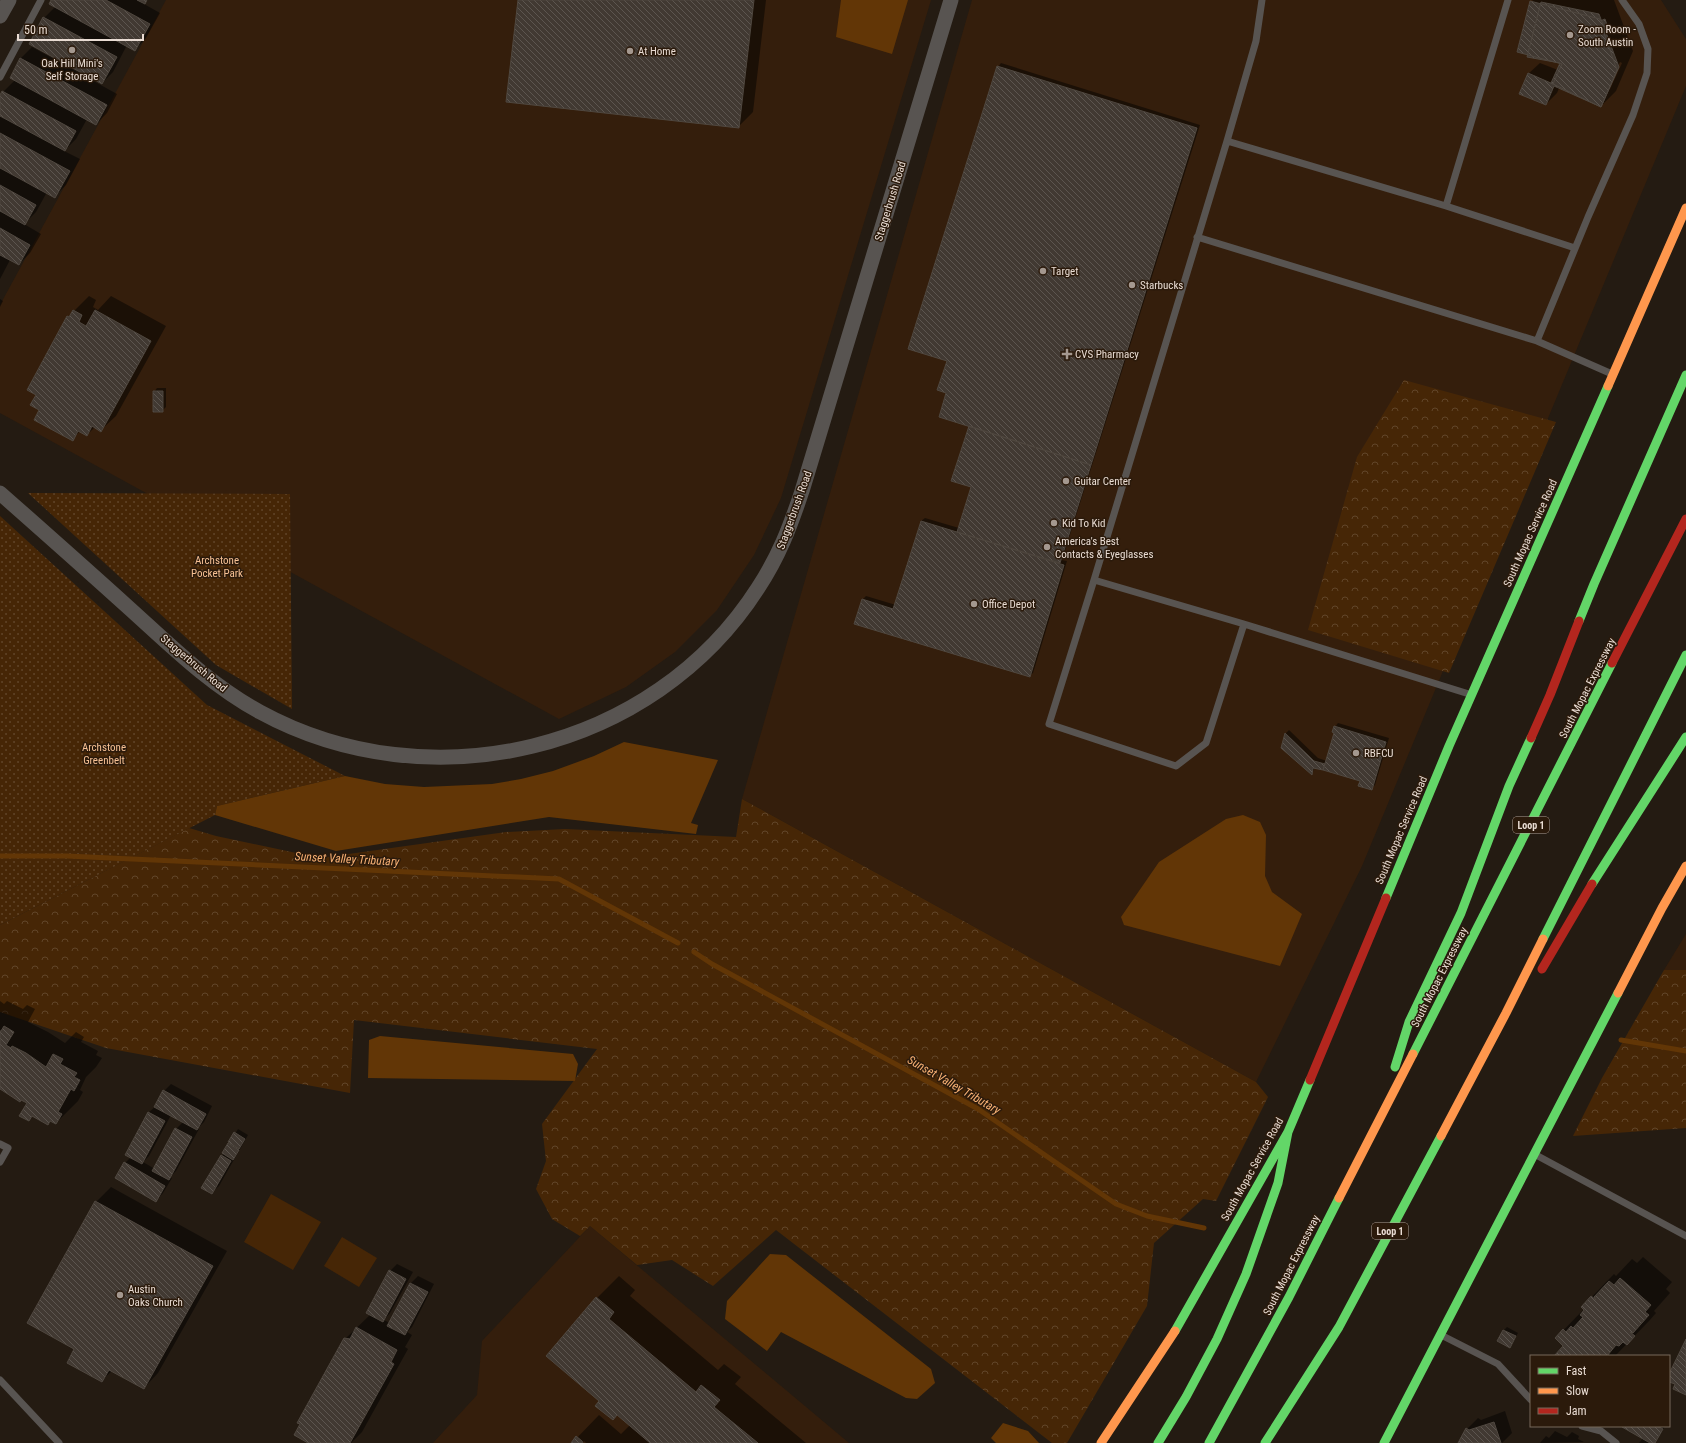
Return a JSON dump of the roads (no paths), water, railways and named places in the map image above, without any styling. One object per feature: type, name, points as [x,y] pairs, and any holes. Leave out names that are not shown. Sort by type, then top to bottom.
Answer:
[{"type":"main road","name":"South Mopac Service Road","points":[[1102,1443],[1176,1330],[1288,1132],[1472,694],[1614,375],[1686,208]]},
{"type":"main road","points":[[1374,1130],[1409,1022],[1461,913],[1509,786],[1550,695],[1594,584],[1686,375]]},
{"type":"main road","name":"South Mopac Expressway","points":[[1209,1443],[1289,1297],[1686,519]]},
{"type":"main road","name":"Loop 1","points":[[1265,1443],[1339,1326],[1506,1013],[1686,655]]},
{"type":"main road","points":[[1506,1013],[1546,965],[1600,870],[1686,738]]},
{"type":"main road","points":[[1384,1443],[1662,908],[1686,866]]},
{"type":"main road","points":[[1158,1443],[1186,1398],[1217,1339],[1246,1274],[1278,1183],[1288,1132]]},
{"type":"street","points":[[0,16],[8,0]]},
{"type":"street","name":"Staggerbrush Road","points":[[0,493],[213,682],[260,712],[314,736],[369,751],[394,755],[423,758],[468,757],[502,753],[531,747],[571,735],[610,719],[636,705],[662,688],[710,647],[741,612],[757,590],[786,538],[802,492],[951,0]]},
{"type":"lane","points":[[0,77],[41,0]]},
{"type":"lane","points":[[1244,624],[1206,743],[1176,766],[1049,724],[1227,141],[1256,41],[1262,0]]},
{"type":"lane","points":[[1446,206],[1508,0]]},
{"type":"lane","points":[[1537,341],[1575,248],[1633,115],[1647,73],[1648,49],[1646,42],[1639,24],[1622,0]]},
{"type":"lane","points":[[1227,141],[1446,206],[1575,248]]},
{"type":"lane","points":[[1197,237],[1537,341],[1614,375]]},
{"type":"lane","points":[[1094,580],[1472,694]]},
{"type":"lane","points":[[0,1144],[8,1148],[0,1162]]},
{"type":"lane","points":[[1534,1154],[1686,1236]]},
{"type":"lane","points":[[1441,1335],[1498,1364],[1530,1399]]},
{"type":"lane","points":[[0,1380],[59,1443]]},
{"type":"lane","points":[[1586,1427],[1602,1431],[1616,1443]]},
{"type":"waterway","name":"Sunset Valley Tributary","points":[[0,856],[67,856],[559,879],[678,943]]},
{"type":"waterway","name":"Sunset Valley Tributary","points":[[694,952],[712,964],[978,1109],[1116,1204],[1147,1216],[1204,1228]]},
{"type":"waterway","name":"Sunset Valley Tributary","points":[[1621,1040],[1686,1051]]},
{"type":"place","name":"Zoom Room - South Austin","points":[[1570,35]]},
{"type":"place","name":"Oak Hill Mini's Self Storage","points":[[72,50]]},
{"type":"place","name":"At Home","points":[[630,51]]},
{"type":"place","name":"Target","points":[[1043,271]]},
{"type":"place","name":"Starbucks","points":[[1132,285]]},
{"type":"place","name":"CVS Pharmacy","points":[[1067,354]]},
{"type":"place","name":"Guitar Center","points":[[1066,481]]},
{"type":"place","name":"Kid To Kid","points":[[1054,523]]},
{"type":"place","name":"America's Best Contacts & Eyeglasses","points":[[1047,547]]},
{"type":"place","name":"Office Depot","points":[[974,604]]},
{"type":"place","name":"RBFCU","points":[[1356,753]]},
{"type":"place","name":"Austin Oaks Church","points":[[120,1295]]},
{"type":"park label","name":"Archstone Pocket Park","points":[[217,566]]},
{"type":"park label","name":"Archstone Greenbelt","points":[[104,753]]}]
